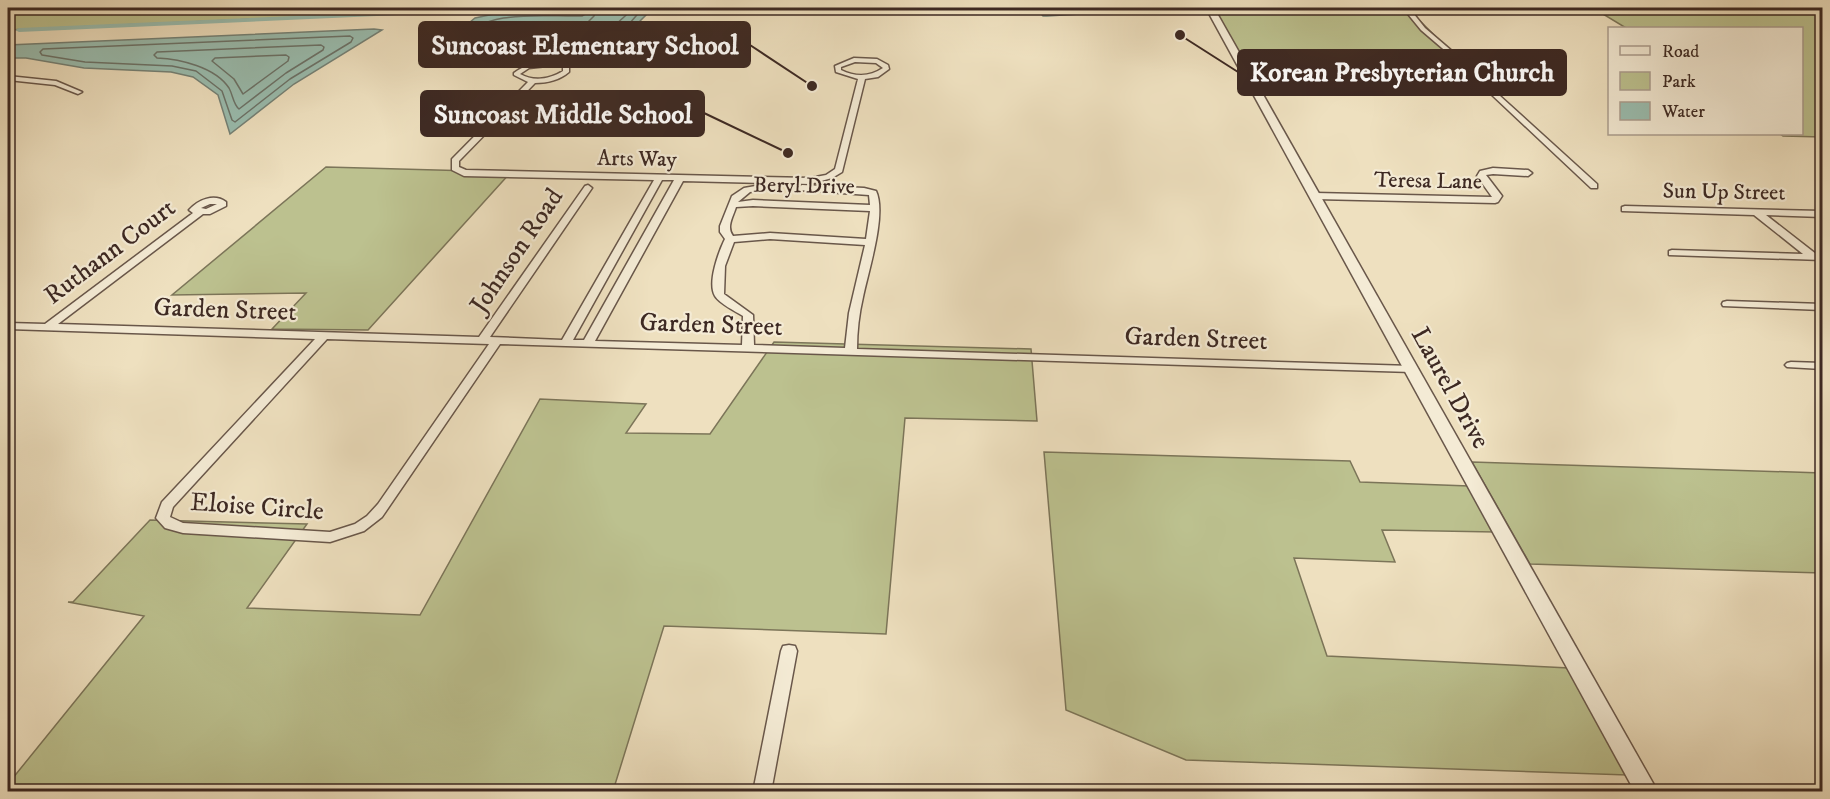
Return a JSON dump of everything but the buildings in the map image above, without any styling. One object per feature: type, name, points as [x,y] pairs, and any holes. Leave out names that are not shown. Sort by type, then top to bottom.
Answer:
[{"type":"street","name":"Laurel Drive","points":[[1210,8],[1647,792]]},
{"type":"street","points":[[1243,67],[1461,70],[1462,65],[1423,29],[1406,8]]},
{"type":"street","points":[[862,59],[877,61],[886,66],[884,72],[862,77],[842,73],[837,68],[847,61],[862,59]]},
{"type":"street","points":[[549,63],[562,65],[567,69],[557,77],[533,81],[517,77],[518,71],[527,66],[549,63]]},
{"type":"street","points":[[1447,70],[1477,78],[1594,186]]},
{"type":"street","name":"Arts Way","points":[[533,81],[455,161],[455,168],[464,173],[659,178],[810,181],[833,176],[839,170],[862,77]]},
{"type":"street","points":[[8,78],[56,83],[78,92]]},
{"type":"street","name":"Teresa Lane","points":[[1315,196],[1495,200],[1498,196],[1484,181],[1481,176],[1483,173],[1493,171],[1528,173]]},
{"type":"street","points":[[566,343],[659,178]]},
{"type":"street","points":[[588,343],[680,178]]},
{"type":"street","name":"Beryl Drive","points":[[730,239],[725,232],[732,205],[739,193],[747,190],[773,187],[873,193],[875,208],[852,323],[851,352]]},
{"type":"street","name":"Johnson Road","points":[[490,340],[588,188]]},
{"type":"street","name":"Beryl Drive","points":[[732,205],[763,203],[875,208]]},
{"type":"street","name":"Sun Up Street","points":[[1624,209],[1822,214]]},
{"type":"street","name":"Ruthann Court","points":[[48,327],[200,212]]},
{"type":"street","points":[[1756,213],[1818,257],[1822,264]]},
{"type":"street","name":"Beryl Drive","points":[[730,239],[770,236],[870,242]]},
{"type":"street","name":"Beryl Drive","points":[[730,239],[723,256],[717,288],[719,295],[748,315],[748,348]]},
{"type":"street","points":[[1672,253],[1818,257]]},
{"type":"street","points":[[1727,304],[1822,307]]},
{"type":"street","name":"Garden Street","points":[[8,326],[1412,369]]},
{"type":"street","name":"Eloise Circle","points":[[324,336],[167,506],[163,518],[170,524],[183,528],[330,537],[353,532],[372,521],[383,507],[490,340]]},
{"type":"street","points":[[1791,365],[1822,366]]},
{"type":"street","points":[[762,792],[789,651]]},
{"type":"green space","points":[[8,8],[412,8],[395,13],[8,30]]},
{"type":"green space","points":[[1214,8],[1407,8],[1467,68],[1246,64]]},
{"type":"green space","points":[[1593,8],[1822,8],[1822,137],[1782,135],[1803,135],[1803,27],[1624,27]]},
{"type":"green space","points":[[326,167],[511,172],[368,330],[272,329],[306,293],[172,295]]},
{"type":"green space","points":[[774,342],[1031,349],[1037,421],[905,418],[886,634],[664,626],[613,791],[8,792],[8,784],[144,616],[68,602],[73,602],[150,520],[307,524],[247,608],[420,615],[540,399],[646,404],[626,433],[710,434]]},
{"type":"green space","points":[[1044,452],[1350,461],[1360,482],[1469,486],[1495,532],[1382,530],[1395,562],[1294,558],[1327,656],[1569,668],[1627,775],[1186,760],[1066,710]]},
{"type":"green space","points":[[1472,462],[1822,473],[1822,573],[1530,564]]},
{"type":"water","points":[[642,8],[650,11],[622,39],[443,50],[440,47],[475,18],[494,14]]},
{"type":"water","points":[[1036,8],[1128,8],[1130,11],[1043,16]]},
{"type":"water","points":[[382,30],[294,84],[230,134],[218,95],[193,77],[171,72],[84,68],[26,58],[8,58],[8,45]]},
{"type":"waterway","points":[[19,30],[511,8]]},
{"type":"place","name":"Korean Presbyterian Church","points":[[1180,35]]},
{"type":"place","name":"Suncoast Elementary School","points":[[812,86]]},
{"type":"place","name":"Suncoast Middle School","points":[[788,153]]}]
